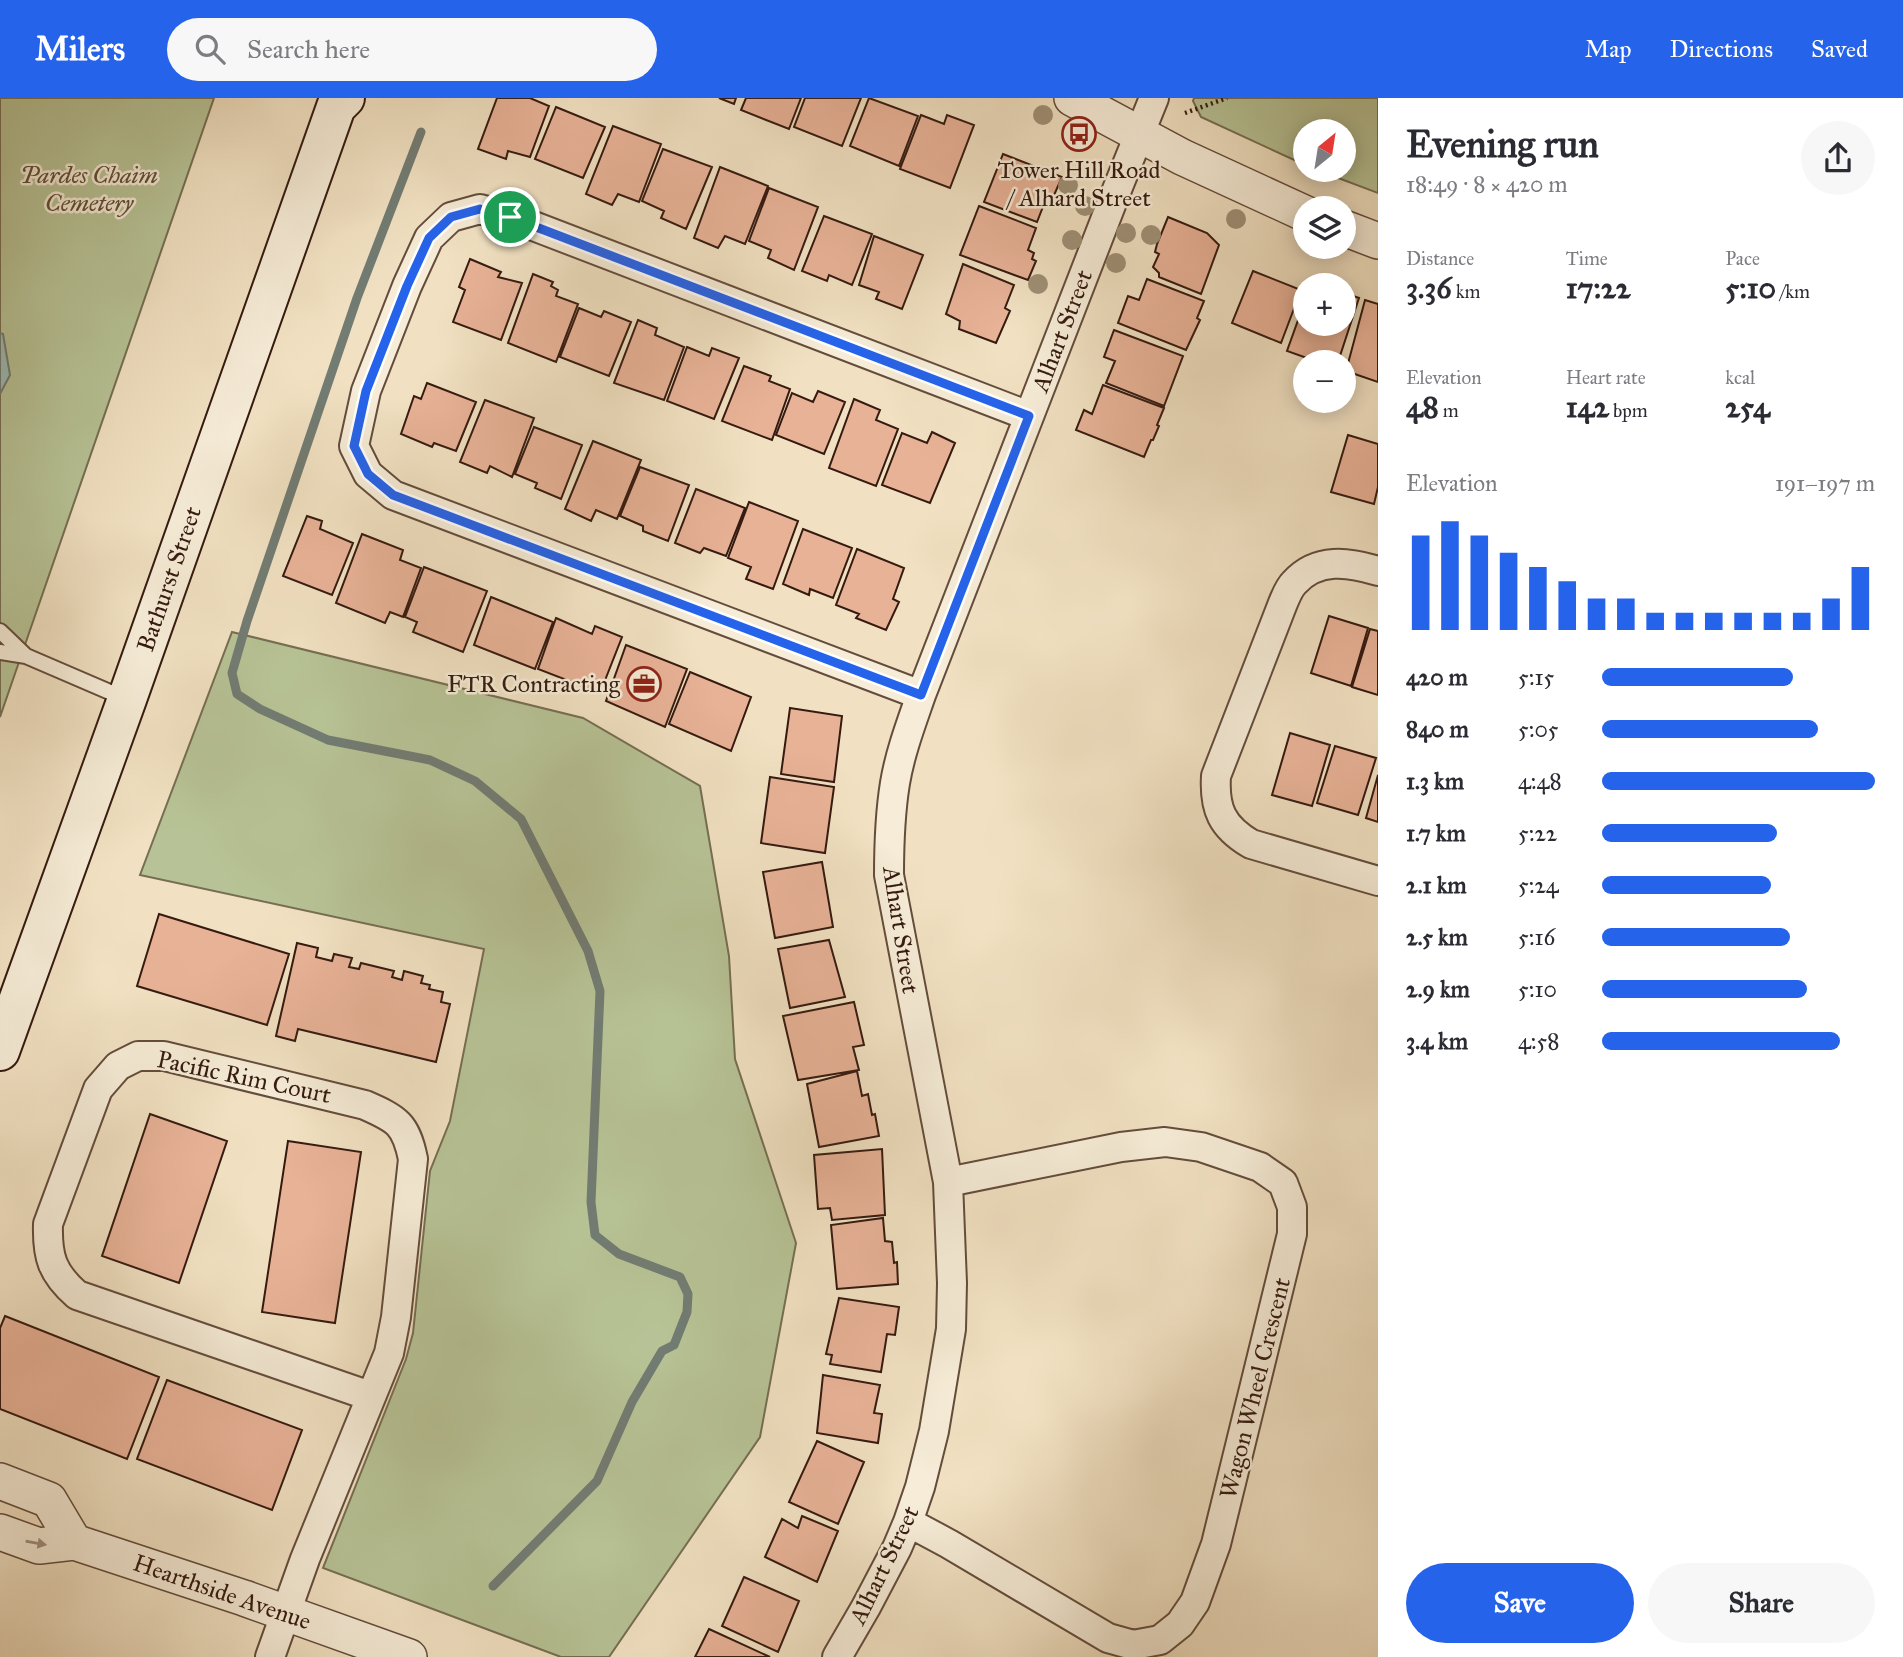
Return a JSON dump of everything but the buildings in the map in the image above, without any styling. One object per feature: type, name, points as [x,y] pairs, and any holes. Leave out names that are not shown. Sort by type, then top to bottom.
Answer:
[{"type":"main road","name":"Bathurst Street","points":[[0,1051],[338,101]]},
{"type":"street","points":[[1072,98],[1182,157],[1293,208]]},
{"type":"street","name":"Alhart Street","points":[[837,1657],[897,1548],[908,1522],[934,1431],[951,1328],[948,1182],[889,875],[895,783],[906,737],[921,695],[1154,98]]},
{"type":"street","points":[[921,695],[393,495],[368,474],[354,446],[366,391],[429,238],[451,217],[480,209],[510,217],[1029,416]]},
{"type":"street","points":[[1356,233],[1378,241]]},
{"type":"street","points":[[1378,570],[1354,563],[1327,563],[1307,572],[1293,584],[1283,603],[1216,776],[1215,793],[1224,821],[1236,835],[1251,844],[1378,881]]},
{"type":"street","name":"Pacific Rim Court","points":[[270,1657],[305,1559],[389,1353],[396,1317],[413,1159],[409,1138],[391,1116],[352,1101],[164,1056],[138,1056],[118,1066],[98,1089],[48,1224],[47,1244],[52,1266],[63,1282],[77,1295],[370,1396]]},
{"type":"street","name":"Wagon Wheel Crescent","points":[[908,1522],[961,1550],[1108,1638],[1133,1644],[1160,1640],[1180,1624],[1195,1602],[1216,1544],[1292,1234],[1292,1207],[1283,1183],[1260,1167],[1201,1147],[1165,1142],[1121,1147],[948,1182]]},
{"type":"street","points":[[0,1481],[49,1500],[74,1542]]},
{"type":"street","name":"Hearthside Avenue","points":[[0,1532],[39,1546],[74,1542],[408,1657]]},
{"type":"lane","points":[[0,631],[26,656]]},
{"type":"lane","points":[[0,652],[26,656],[127,699]]},
{"type":"path","points":[[1185,113],[1227,98]]},
{"type":"green space","name":"Pardes Chaim Cemetery","points":[[0,98],[214,98],[0,717]]},
{"type":"green space","points":[[1194,98],[1378,98],[1378,193],[1349,182],[1356,182],[1356,119],[1293,119],[1293,159],[1201,117]]},
{"type":"green space","points":[[232,632],[583,718],[700,786],[729,956],[735,1059],[796,1243],[760,1437],[609,1657],[561,1657],[323,1568],[406,1359],[413,1333],[430,1171],[450,1121],[484,949],[140,875]]},
{"type":"water","points":[[0,333],[3,334],[10,375],[0,394]]},
{"type":"waterway","points":[[421,132],[357,298],[247,621],[232,673],[237,694],[260,709],[328,740],[430,760],[475,781],[521,819],[588,951],[600,991],[591,1202],[595,1235],[619,1254],[680,1277],[688,1294],[687,1312],[674,1345],[662,1351],[632,1402],[597,1481],[493,1586]]},
{"type":"place","name":"Tower Hill Road / Alhard Street","points":[[1079,134]]},
{"type":"place","name":"FTR Contracting","points":[[644,684]]},
{"type":"route","points":[[480,209],[510,217],[1029,416],[921,695],[393,495],[368,474],[354,446],[366,391],[429,238],[451,217],[480,209]]}]
